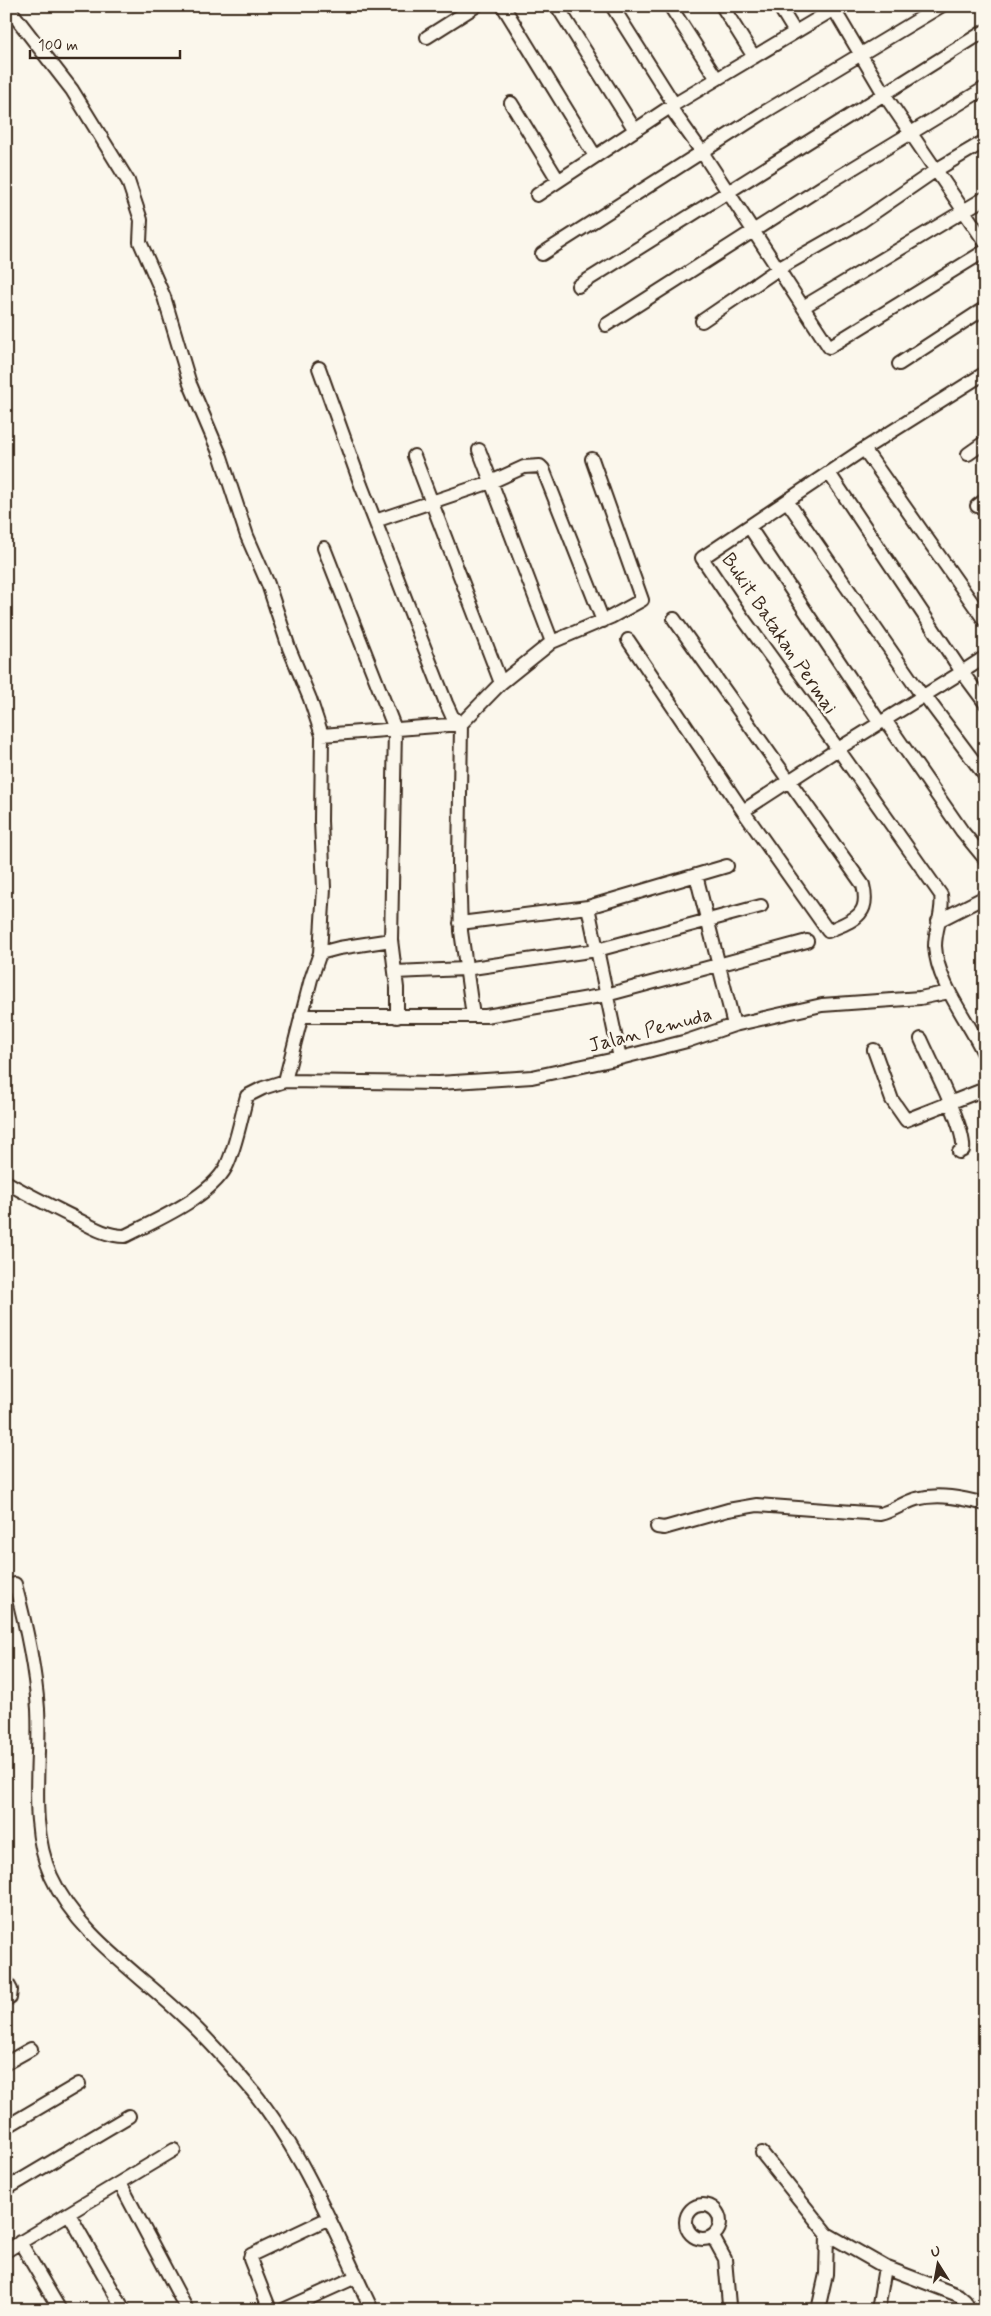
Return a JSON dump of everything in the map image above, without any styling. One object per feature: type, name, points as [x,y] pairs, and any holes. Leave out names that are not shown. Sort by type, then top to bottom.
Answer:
[{"type":"street","points":[[7,6],[72,90],[128,181],[140,220],[140,242],[164,297],[190,384],[221,457],[247,536],[268,584],[289,648],[310,699],[322,735],[321,821],[324,888],[320,953],[311,979],[285,1081]]},
{"type":"street","points":[[426,37],[476,6]]},
{"type":"street","points":[[503,6],[595,156]]},
{"type":"street","points":[[557,6],[635,130]]},
{"type":"street","points":[[612,6],[672,106],[829,348],[985,251]]},
{"type":"street","points":[[670,6],[717,79]]},
{"type":"street","points":[[722,6],[754,57]]},
{"type":"street","points":[[779,6],[796,32]]},
{"type":"street","points":[[542,254],[702,152],[941,6]]},
{"type":"street","points":[[537,195],[672,106],[835,7],[884,94],[985,242]]},
{"type":"street","points":[[578,286],[985,31]]},
{"type":"street","points":[[606,325],[985,88]]},
{"type":"street","points":[[511,103],[558,180]]},
{"type":"street","points":[[702,321],[778,269],[862,221],[936,170],[985,141]]},
{"type":"street","points":[[803,307],[985,198]]},
{"type":"street","points":[[899,364],[985,308]]},
{"type":"street","points":[[319,368],[375,521],[446,703],[452,716],[461,724],[460,923],[473,1016]]},
{"type":"street","name":"Bukit Batakan Permai","points":[[949,992],[940,968],[935,946],[942,903],[941,896],[702,558],[750,528],[864,449],[985,373]]},
{"type":"street","points":[[968,454],[985,442]]},
{"type":"street","points":[[864,449],[985,621]]},
{"type":"street","points":[[479,450],[552,642]]},
{"type":"street","points":[[414,456],[501,684]]},
{"type":"street","points":[[322,735],[461,724],[501,684],[552,642],[602,621],[642,600],[592,459]]},
{"type":"street","points":[[375,521],[492,482],[533,465],[540,466],[543,469],[602,621]]},
{"type":"street","points":[[829,473],[962,672],[985,702]]},
{"type":"street","points":[[787,502],[924,697],[985,776]]},
{"type":"street","name":"Bukit Batakan Permai","points":[[750,528],[883,722],[985,860]]},
{"type":"street","points":[[324,548],[395,729],[391,940],[395,972],[397,1017]]},
{"type":"street","points":[[628,640],[743,811],[828,931],[861,914],[866,907],[867,899],[863,885],[674,619]]},
{"type":"street","points":[[743,811],[982,659]]},
{"type":"street","points":[[460,923],[588,907],[727,866]]},
{"type":"street","points":[[696,875],[734,1025]]},
{"type":"street","points":[[938,921],[985,897]]},
{"type":"street","points":[[395,972],[465,969],[597,950],[761,906]]},
{"type":"street","points":[[588,907],[620,1058]]},
{"type":"street","points":[[320,953],[391,940]]},
{"type":"street","points":[[301,1016],[473,1016],[606,996],[807,941]]},
{"type":"street","points":[[949,992],[957,1002],[985,1056]]},
{"type":"street","name":"Jalan Pemuda","points":[[6,1182],[38,1201],[98,1230],[115,1236],[125,1236],[189,1202],[219,1177],[227,1165],[247,1096],[262,1088],[285,1081],[439,1083],[532,1076],[620,1058],[687,1041],[734,1025],[822,1005],[920,998],[949,992]]},
{"type":"street","points":[[921,1039],[949,1103],[964,1144],[963,1150],[959,1152]]},
{"type":"street","points":[[874,1050],[892,1100],[906,1120],[985,1089]]},
{"type":"street","points":[[657,1527],[664,1528],[728,1510],[756,1505],[880,1514],[890,1512],[916,1499],[936,1496],[958,1497],[985,1504]]},
{"type":"street","points":[[11,1586],[30,1648],[38,1709],[40,1833],[52,1877],[80,1918],[96,1937],[183,2015],[266,2106],[286,2138],[329,2218],[372,2310]]},
{"type":"street","points":[[6,1981],[12,1990],[10,1998],[6,2000]]},
{"type":"street","points":[[6,2063],[32,2048]]},
{"type":"street","points":[[6,2127],[78,2084]]},
{"type":"street","points":[[6,2189],[128,2116]]},
{"type":"street","points":[[6,2252],[174,2150]]},
{"type":"street","points":[[762,2153],[827,2234],[885,2267],[958,2296],[965,2301],[969,2310]]},
{"type":"street","points":[[120,2184],[187,2310]]},
{"type":"street","points":[[69,2214],[124,2310]]},
{"type":"street","points":[[270,2310],[250,2259],[251,2255],[329,2218]]},
{"type":"street","points":[[818,2310],[826,2274],[827,2234]]},
{"type":"street","points":[[713,2237],[725,2260],[727,2310]]},
{"type":"street","points":[[20,2242],[60,2310]]},
{"type":"street","points":[[878,2310],[885,2267]]},
{"type":"street","points":[[283,2310],[356,2277]]}]
